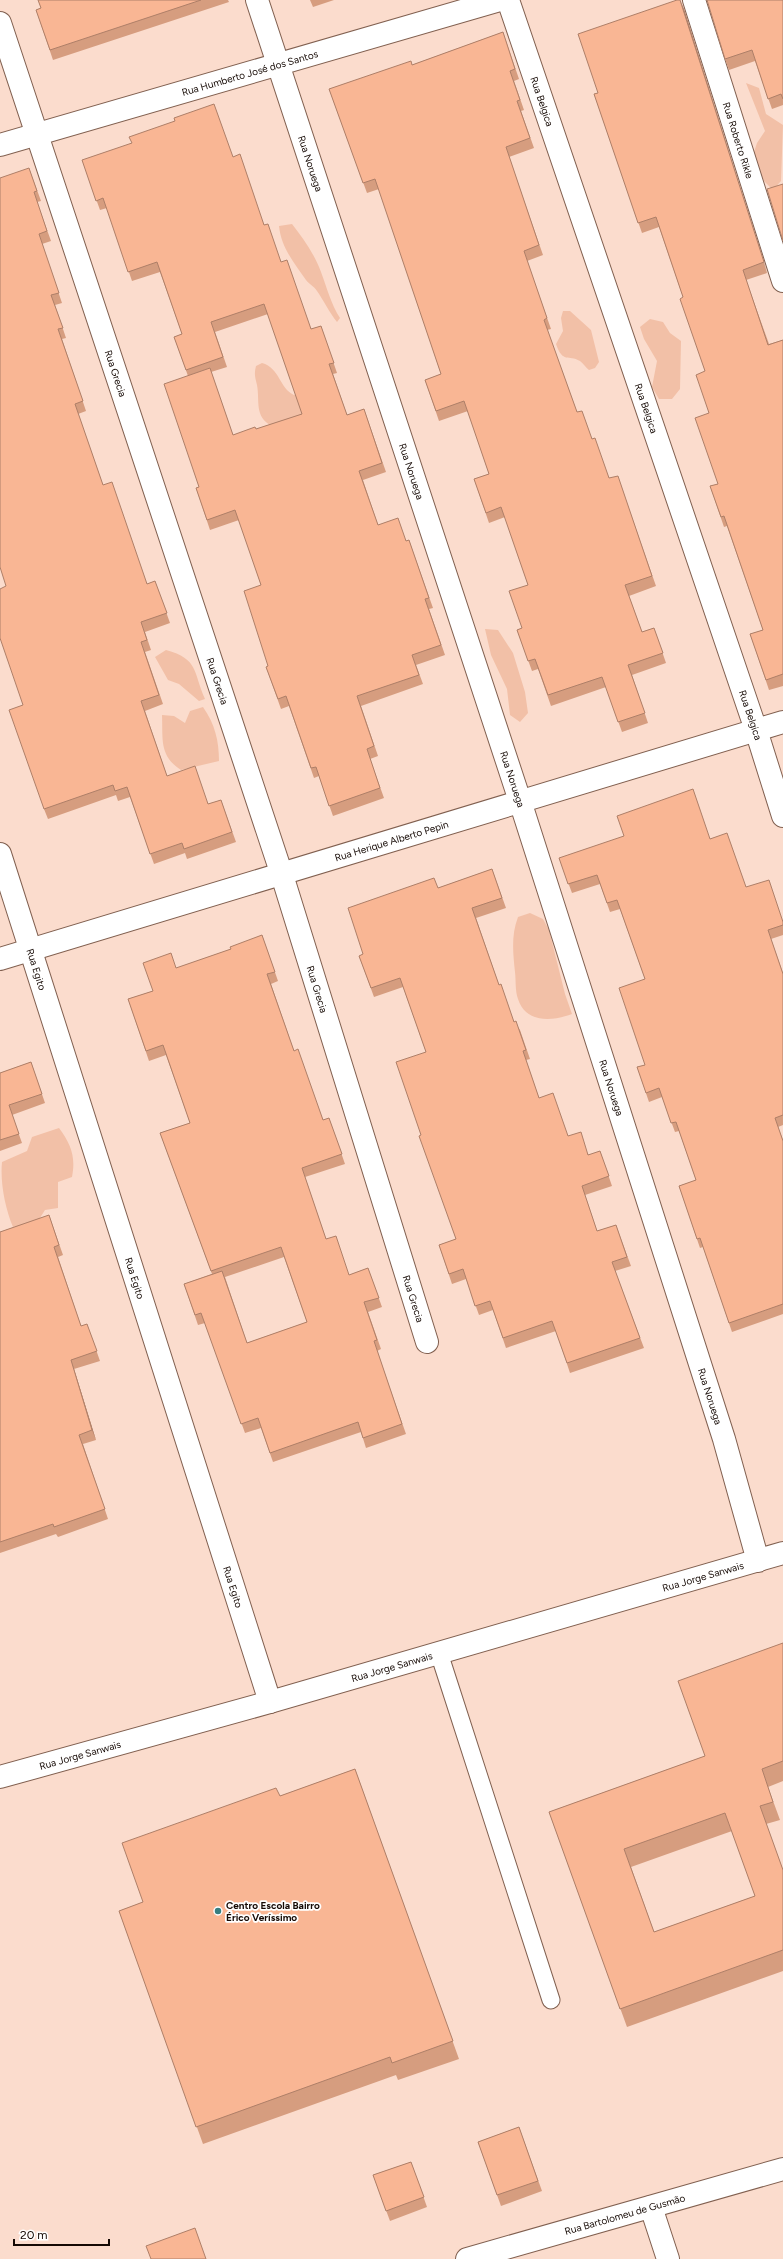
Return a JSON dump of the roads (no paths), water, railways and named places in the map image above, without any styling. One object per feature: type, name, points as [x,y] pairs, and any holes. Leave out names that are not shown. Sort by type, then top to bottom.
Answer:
[{"type":"street","name":"Rua Noruega","points":[[257,0],[520,801],[724,1439],[758,1561]]},
{"type":"street","name":"Rua Humberto José dos Santos","points":[[0,145],[500,0]]},
{"type":"street","name":"Rua Belgica","points":[[508,0],[756,730],[783,816]]},
{"type":"street","name":"Rua Roberto Rikle","points":[[694,0],[783,281]]},
{"type":"street","name":"Rua Grecia","points":[[0,23],[282,875],[427,1342]]},
{"type":"street","name":"Rua Herique Alberto Pepin","points":[[0,959],[282,875],[520,801],[783,722]]},
{"type":"street","name":"Rua Egito","points":[[0,854],[270,1702]]},
{"type":"street","name":"Rua Jorge Sanwais","points":[[0,1777],[270,1702],[783,1554]]},
{"type":"street","name":"Rua Bartolomeu de Gusmão","points":[[466,2259],[783,2168]]},
{"type":"street","points":[[651,2207],[668,2259]]},
{"type":"lane","points":[[439,1653],[551,2000]]},
{"type":"place","name":"Centro Escola Bairro Érico Veríssimo","points":[[218,1911]]}]
